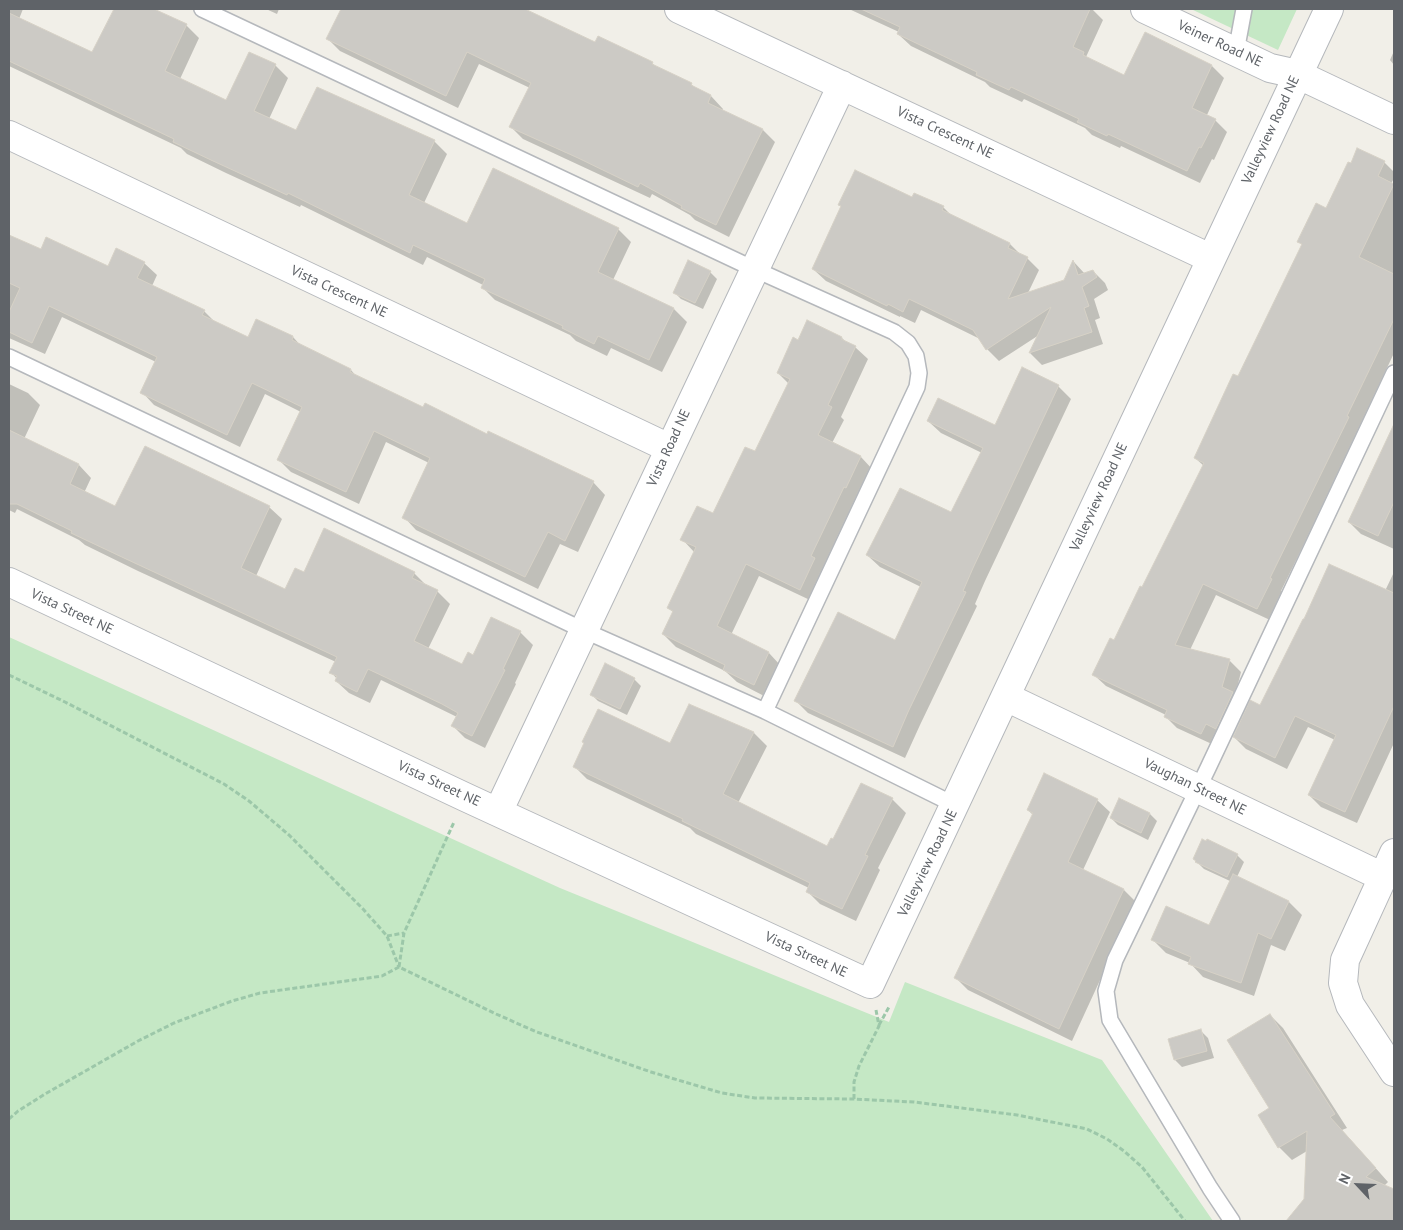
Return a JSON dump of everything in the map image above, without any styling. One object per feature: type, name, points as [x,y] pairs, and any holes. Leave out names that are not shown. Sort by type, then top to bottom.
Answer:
[{"type":"street","name":"Vista Crescent NE","points":[[680,9],[1210,258]]},
{"type":"street","name":"Veiner Road NE","points":[[1145,9],[1270,68],[1297,74],[1394,120]]},
{"type":"street","name":"Valleyview Road NE","points":[[870,984],[1210,258],[1329,9]]},
{"type":"street","name":"Vista Road NE","points":[[498,812],[842,85]]},
{"type":"street","name":"Vista Crescent NE","points":[[9,135],[669,448]]},
{"type":"street","name":"Vista Street NE","points":[[9,582],[498,812],[870,984]]},
{"type":"street","name":"Vaughan Street NE","points":[[1006,697],[1198,788],[1389,865]]},
{"type":"street","points":[[1389,865],[1345,960],[1343,983],[1350,1004],[1394,1072]]},
{"type":"lane","points":[[202,9],[754,269],[894,332],[908,343],[916,356],[919,373],[917,387],[765,711]]},
{"type":"lane","points":[[1236,52],[1244,9]]},
{"type":"lane","points":[[9,357],[583,630],[765,711],[955,805]]},
{"type":"lane","points":[[1232,1221],[1210,1188],[1110,1020],[1106,991],[1115,960],[1394,372]]},
{"type":"path","points":[[9,675],[224,784],[249,801],[289,835],[364,909],[386,936],[399,967],[496,1014],[537,1032],[642,1069],[722,1093],[755,1098],[914,1102],[969,1108],[1086,1129],[1107,1139],[1142,1167],[1185,1221]]},
{"type":"path","points":[[399,967],[404,933],[455,820]]},
{"type":"path","points":[[386,936],[404,933]]},
{"type":"path","points":[[9,1119],[39,1098],[138,1041],[174,1023],[232,1000],[260,993],[382,976],[399,967]]},
{"type":"path","points":[[854,1099],[854,1082],[859,1066],[879,1026],[870,984]]},
{"type":"green space","points":[[1191,9],[1297,9],[1278,50]]},
{"type":"green space","points":[[9,637],[560,888],[889,1022],[905,982],[1102,1060],[1213,1221],[9,1221]]},
{"type":"building","points":[[114,9],[154,9],[187,24],[165,71],[226,100],[249,52],[276,64],[254,111],[296,130],[317,87],[435,140],[409,195],[467,223],[493,168],[619,228],[598,272],[674,308],[649,360],[598,336],[594,344],[562,328],[563,326],[481,288],[485,279],[413,245],[410,253],[288,193],[287,195],[173,142],[174,139],[9,61],[9,13],[92,52]]},
{"type":"building","points":[[341,9],[525,9],[595,42],[598,36],[653,62],[652,64],[692,83],[691,85],[711,95],[708,103],[763,129],[716,225],[681,208],[682,206],[640,183],[638,187],[509,127],[531,83],[467,52],[446,96],[326,39]]},
{"type":"building","points":[[861,9],[1090,9],[1073,47],[1084,52],[1083,55],[1124,75],[1145,32],[1212,65],[1192,108],[1216,119],[1187,171],[1108,134],[1107,136],[1077,122],[1079,119],[1011,87],[1009,90],[976,75],[977,72],[897,34],[900,27]]},
{"type":"building","points":[[1357,148],[1385,161],[1378,176],[1394,184],[1359,257],[1394,274],[1394,319],[1257,609],[1203,584],[1175,645],[1230,659],[1222,687],[1233,692],[1216,729],[1206,724],[1201,734],[1164,717],[1167,710],[1092,675],[1110,638],[1114,640],[1140,586],[1142,587],[1204,463],[1194,458],[1233,374],[1238,376],[1302,244],[1297,242],[1316,203],[1326,208],[1348,162],[1351,163]]},
{"type":"building","points":[[855,170],[912,197],[914,193],[944,206],[942,210],[1010,243],[1008,248],[1028,257],[1008,299],[1064,280],[1073,260],[1078,275],[1093,270],[1097,277],[1082,287],[1089,306],[1084,308],[1092,332],[1029,353],[1051,307],[986,350],[973,330],[909,299],[903,312],[812,269],[841,206],[838,205]]},
{"type":"building","points":[[9,235],[41,249],[46,237],[108,266],[116,248],[145,262],[137,278],[205,310],[202,315],[248,337],[256,319],[293,336],[292,340],[351,369],[350,372],[423,407],[425,403],[487,434],[488,431],[594,481],[565,541],[548,532],[525,577],[402,518],[430,458],[374,431],[346,492],[277,460],[302,407],[252,383],[227,435],[140,393],[157,357],[49,306],[32,343],[9,332],[9,312],[20,288],[9,283]]},
{"type":"building","points":[[688,260],[711,271],[695,303],[673,293]]},
{"type":"building","points":[[807,320],[856,346],[828,405],[832,407],[818,435],[861,456],[811,556],[815,558],[800,590],[746,564],[717,626],[769,652],[754,685],[723,670],[725,665],[662,634],[673,611],[667,608],[696,547],[680,540],[697,506],[713,513],[745,447],[755,451],[790,379],[777,373],[793,337],[798,340]]},
{"type":"building","points":[[1022,367],[1059,385],[973,568],[963,591],[966,592],[893,747],[794,701],[838,612],[895,640],[922,582],[866,555],[900,488],[951,512],[983,448],[927,421],[938,398],[995,425]]},
{"type":"building","points":[[1394,424],[1394,502],[1378,536],[1348,522]]},
{"type":"building","points":[[9,430],[79,464],[70,484],[115,506],[145,446],[270,506],[241,568],[285,589],[295,568],[304,572],[324,528],[415,572],[412,578],[438,590],[414,641],[462,664],[468,652],[473,655],[491,617],[521,631],[503,669],[505,670],[472,736],[451,726],[458,713],[442,704],[368,669],[357,692],[335,681],[337,676],[329,673],[337,657],[71,533],[72,531],[17,504],[9,504]]},
{"type":"building","points":[[1329,564],[1394,593],[1394,706],[1345,812],[1308,795],[1336,735],[1295,716],[1275,758],[1233,737],[1250,700],[1260,705],[1304,619]]},
{"type":"building","points":[[605,663],[635,678],[620,709],[590,695]]},
{"type":"building","points":[[689,704],[754,732],[723,794],[827,846],[831,838],[833,839],[861,783],[893,798],[865,855],[868,856],[842,909],[806,892],[810,883],[682,821],[683,819],[573,767],[584,743],[582,742],[598,709],[670,743]]},
{"type":"building","points":[[1044,773],[1098,799],[1068,862],[1124,889],[1059,1029],[954,978],[1033,813],[1027,810]]},
{"type":"building","points":[[1119,798],[1150,813],[1141,833],[1110,818]]},
{"type":"building","points":[[1202,839],[1206,841],[1207,839],[1238,854],[1227,877],[1195,862],[1193,859]]},
{"type":"building","points":[[1233,874],[1289,901],[1271,939],[1258,933],[1241,983],[1188,964],[1191,957],[1151,940],[1166,906],[1209,925]]},
{"type":"building","points":[[1270,1014],[1335,1114],[1330,1117],[1376,1168],[1366,1177],[1394,1189],[1394,1221],[1286,1221],[1304,1199],[1307,1131],[1278,1148],[1258,1115],[1269,1108],[1227,1040]]},
{"type":"building","points":[[1201,1029],[1207,1051],[1174,1060],[1168,1039]]}]
